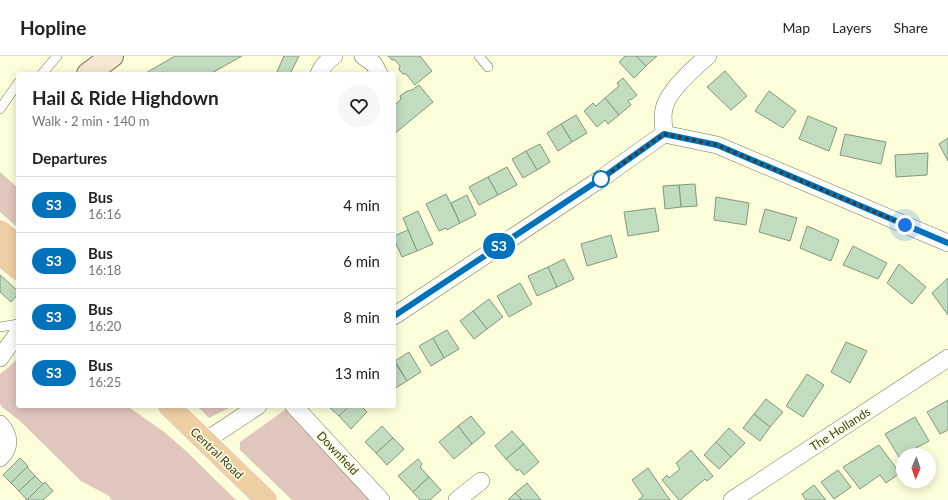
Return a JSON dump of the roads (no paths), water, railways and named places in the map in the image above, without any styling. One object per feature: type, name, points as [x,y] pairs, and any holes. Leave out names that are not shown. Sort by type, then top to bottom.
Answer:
[{"type":"main road","points":[[0,231],[16,244]]},
{"type":"main road","points":[[0,254],[16,267]]},
{"type":"main road","name":"Central Road","points":[[171,408],[266,500]]},
{"type":"street","points":[[91,72],[112,56]]},
{"type":"street","points":[[363,56],[374,64],[378,72]]},
{"type":"street","points":[[664,134],[664,109],[669,97],[694,68],[708,56]]},
{"type":"street","points":[[320,72],[331,57]]},
{"type":"street","points":[[396,315],[602,178],[664,134],[717,145],[948,243]]},
{"type":"street","points":[[0,358],[16,336]]},
{"type":"street","name":"The Hollands","points":[[732,500],[948,358]]},
{"type":"street","points":[[205,442],[255,408]]},
{"type":"street","name":"Downfield","points":[[296,408],[381,500]]},
{"type":"street","points":[[0,424],[8,436],[7,448],[3,456],[0,458]]},
{"type":"street","points":[[457,500],[481,481]]},
{"type":"lane","points":[[44,72],[57,56]]},
{"type":"lane","points":[[479,56],[488,67]]},
{"type":"lane","points":[[0,109],[16,86]]},
{"type":"lane","points":[[0,327],[16,324]]}]
